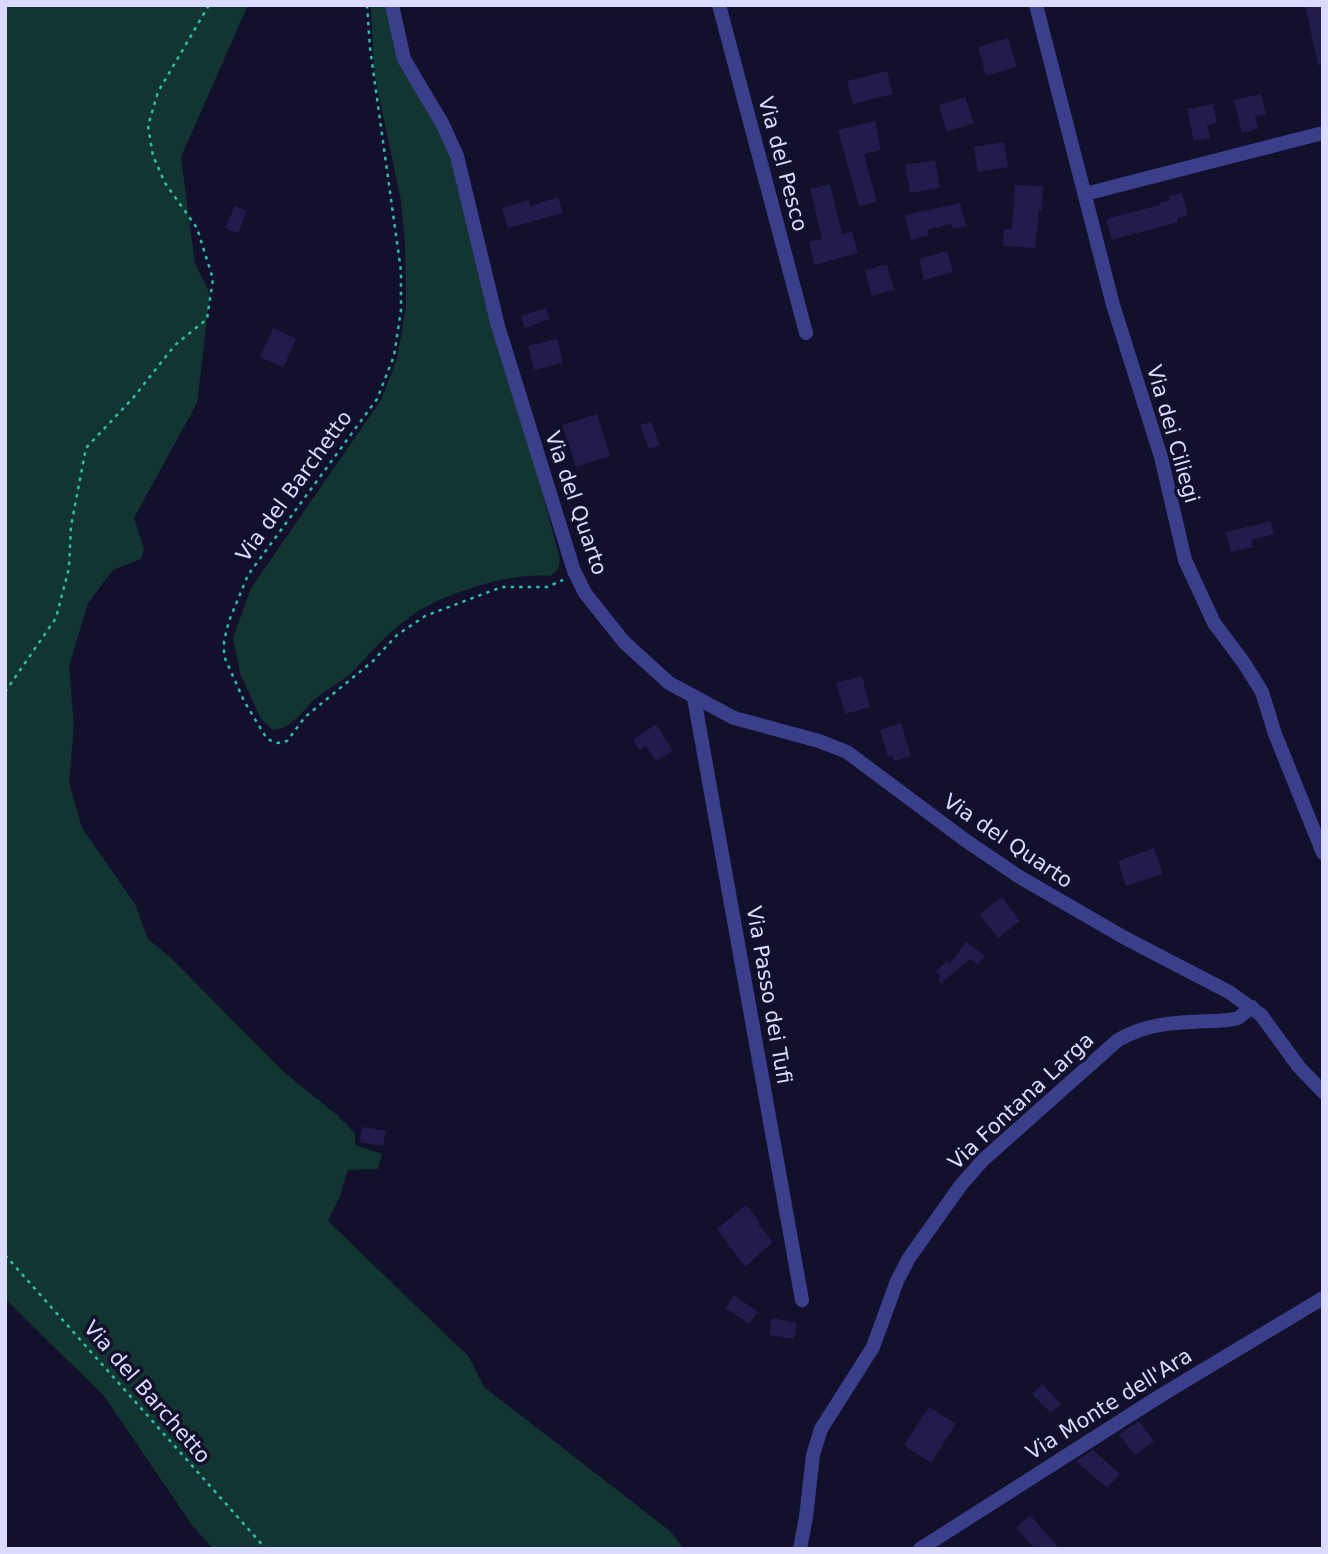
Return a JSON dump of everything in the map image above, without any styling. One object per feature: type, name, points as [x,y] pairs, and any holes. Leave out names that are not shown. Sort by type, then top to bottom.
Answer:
[{"type":"street","name":"Via del Quarto","points":[[392,5],[398,42],[404,58],[442,122],[457,156],[498,327],[573,571],[585,593],[634,653],[669,683],[742,721],[819,741],[847,752],[1008,870],[1104,927],[1229,992],[1252,1007],[1269,1024],[1299,1067],[1323,1092]]},
{"type":"street","name":"Via del Pesco","points":[[719,5],[806,333]]},
{"type":"street","name":"Via dei Ciliegi","points":[[1036,5],[1113,305],[1161,457],[1185,560],[1213,623],[1244,663],[1262,692],[1275,734],[1323,853]]},
{"type":"street","points":[[1085,194],[1323,133]]},
{"type":"street","name":"Via Passo dei Tufi","points":[[694,698],[802,1300]]},
{"type":"street","name":"Via Fontana Larga","points":[[800,1549],[813,1455],[821,1429],[873,1347],[894,1289],[909,1258],[968,1177],[990,1152],[1118,1040],[1139,1029],[1164,1023],[1233,1019],[1252,1007]]},
{"type":"street","name":"Via Monte dell'Ara","points":[[920,1549],[1160,1396],[1323,1298]]},
{"type":"path","points":[[5,692],[57,618],[69,568],[71,526],[86,448],[133,398],[175,345],[207,319],[214,279],[197,228],[161,174],[153,156],[148,126],[158,92],[209,5]]},
{"type":"path","name":"Via del Barchetto","points":[[367,5],[370,48],[401,271],[401,310],[394,356],[377,399],[248,575],[229,621],[224,641],[224,656],[244,701],[267,739],[277,743],[287,741],[305,717],[373,662],[397,635],[425,616],[502,587],[553,586],[573,571]]},
{"type":"path","name":"Via del Barchetto","points":[[5,1255],[266,1549]]},
{"type":"green space","points":[[5,5],[248,5],[181,157],[195,264],[210,294],[197,403],[134,518],[144,549],[141,559],[113,570],[88,603],[69,666],[74,726],[69,782],[82,828],[135,904],[148,939],[171,958],[285,1073],[337,1115],[355,1133],[355,1145],[382,1154],[378,1169],[348,1170],[328,1221],[469,1357],[484,1387],[670,1531],[684,1549],[213,1549],[192,1525],[104,1396],[5,1299]]},
{"type":"green space","points":[[371,5],[388,5],[458,178],[560,559],[558,570],[550,576],[500,580],[446,597],[417,612],[390,633],[350,674],[315,699],[296,719],[273,730],[261,719],[240,673],[233,638],[251,588],[381,400],[397,359],[406,306],[401,201],[374,72]]},
{"type":"building","points":[[1305,5],[1323,5],[1323,65],[1318,65]]},
{"type":"building","points":[[1008,38],[1017,67],[986,76],[978,47]]},
{"type":"building","points":[[887,71],[893,94],[853,104],[847,81]]},
{"type":"building","points":[[1261,94],[1266,114],[1255,116],[1258,129],[1242,133],[1234,100]]},
{"type":"building","points":[[965,97],[974,123],[947,132],[939,105]]},
{"type":"building","points":[[1213,104],[1217,123],[1207,125],[1210,138],[1194,141],[1187,109]]},
{"type":"building","points":[[875,121],[881,150],[864,154],[877,202],[859,206],[838,130]]},
{"type":"building","points":[[1004,142],[1008,167],[978,172],[974,147]]},
{"type":"building","points":[[935,160],[940,188],[910,193],[905,165]]},
{"type":"building","points":[[830,184],[842,234],[852,232],[858,253],[814,265],[809,242],[822,239],[810,189]]},
{"type":"building","points":[[1015,185],[1043,186],[1035,248],[1003,246],[1004,229],[1012,229]]},
{"type":"building","points":[[1182,193],[1188,215],[1177,218],[1178,222],[1112,240],[1106,219],[1160,205],[1159,203],[1170,200],[1168,196]]},
{"type":"building","points":[[558,197],[563,213],[508,228],[502,208],[529,200],[530,206]]},
{"type":"building","points":[[960,203],[966,226],[953,229],[951,224],[927,230],[928,236],[911,240],[905,215]]},
{"type":"building","points":[[235,206],[247,211],[238,233],[225,228]]},
{"type":"building","points":[[947,251],[953,272],[924,280],[919,259]]},
{"type":"building","points":[[887,264],[894,290],[872,296],[865,270]]},
{"type":"building","points":[[546,308],[550,319],[525,328],[521,316]]},
{"type":"building","points":[[273,328],[296,339],[283,368],[260,357]]},
{"type":"building","points":[[557,339],[563,363],[534,370],[528,346]]},
{"type":"building","points":[[597,414],[610,456],[576,467],[562,425]]},
{"type":"building","points":[[651,422],[660,445],[649,449],[640,425]]},
{"type":"building","points":[[1271,521],[1274,534],[1251,540],[1253,547],[1231,552],[1226,532]]},
{"type":"building","points":[[862,676],[870,707],[845,714],[836,683]]},
{"type":"building","points":[[901,723],[911,756],[894,761],[892,755],[888,757],[880,730]]},
{"type":"building","points":[[656,724],[673,751],[656,761],[646,746],[639,750],[633,740]]},
{"type":"building","points":[[1154,848],[1163,874],[1126,886],[1118,861]]},
{"type":"building","points":[[1002,897],[1020,921],[998,938],[979,914]]},
{"type":"building","points":[[966,942],[985,956],[978,965],[970,959],[941,983],[938,980],[941,976],[936,971],[947,961],[950,964]]},
{"type":"building","points":[[362,1127],[386,1131],[383,1146],[359,1142]]},
{"type":"building","points":[[746,1205],[773,1242],[745,1267],[717,1229]]},
{"type":"building","points":[[734,1295],[758,1312],[749,1324],[726,1308]]},
{"type":"building","points":[[772,1318],[797,1323],[794,1339],[769,1335]]},
{"type":"building","points":[[1042,1384],[1061,1404],[1051,1413],[1032,1394]]},
{"type":"building","points":[[929,1407],[956,1424],[931,1463],[904,1445]]},
{"type":"building","points":[[1139,1421],[1154,1441],[1135,1455],[1119,1434]]},
{"type":"building","points":[[1093,1450],[1120,1474],[1107,1488],[1076,1461]]},
{"type":"building","points":[[1030,1515],[1060,1549],[1035,1549],[1016,1528]]}]
